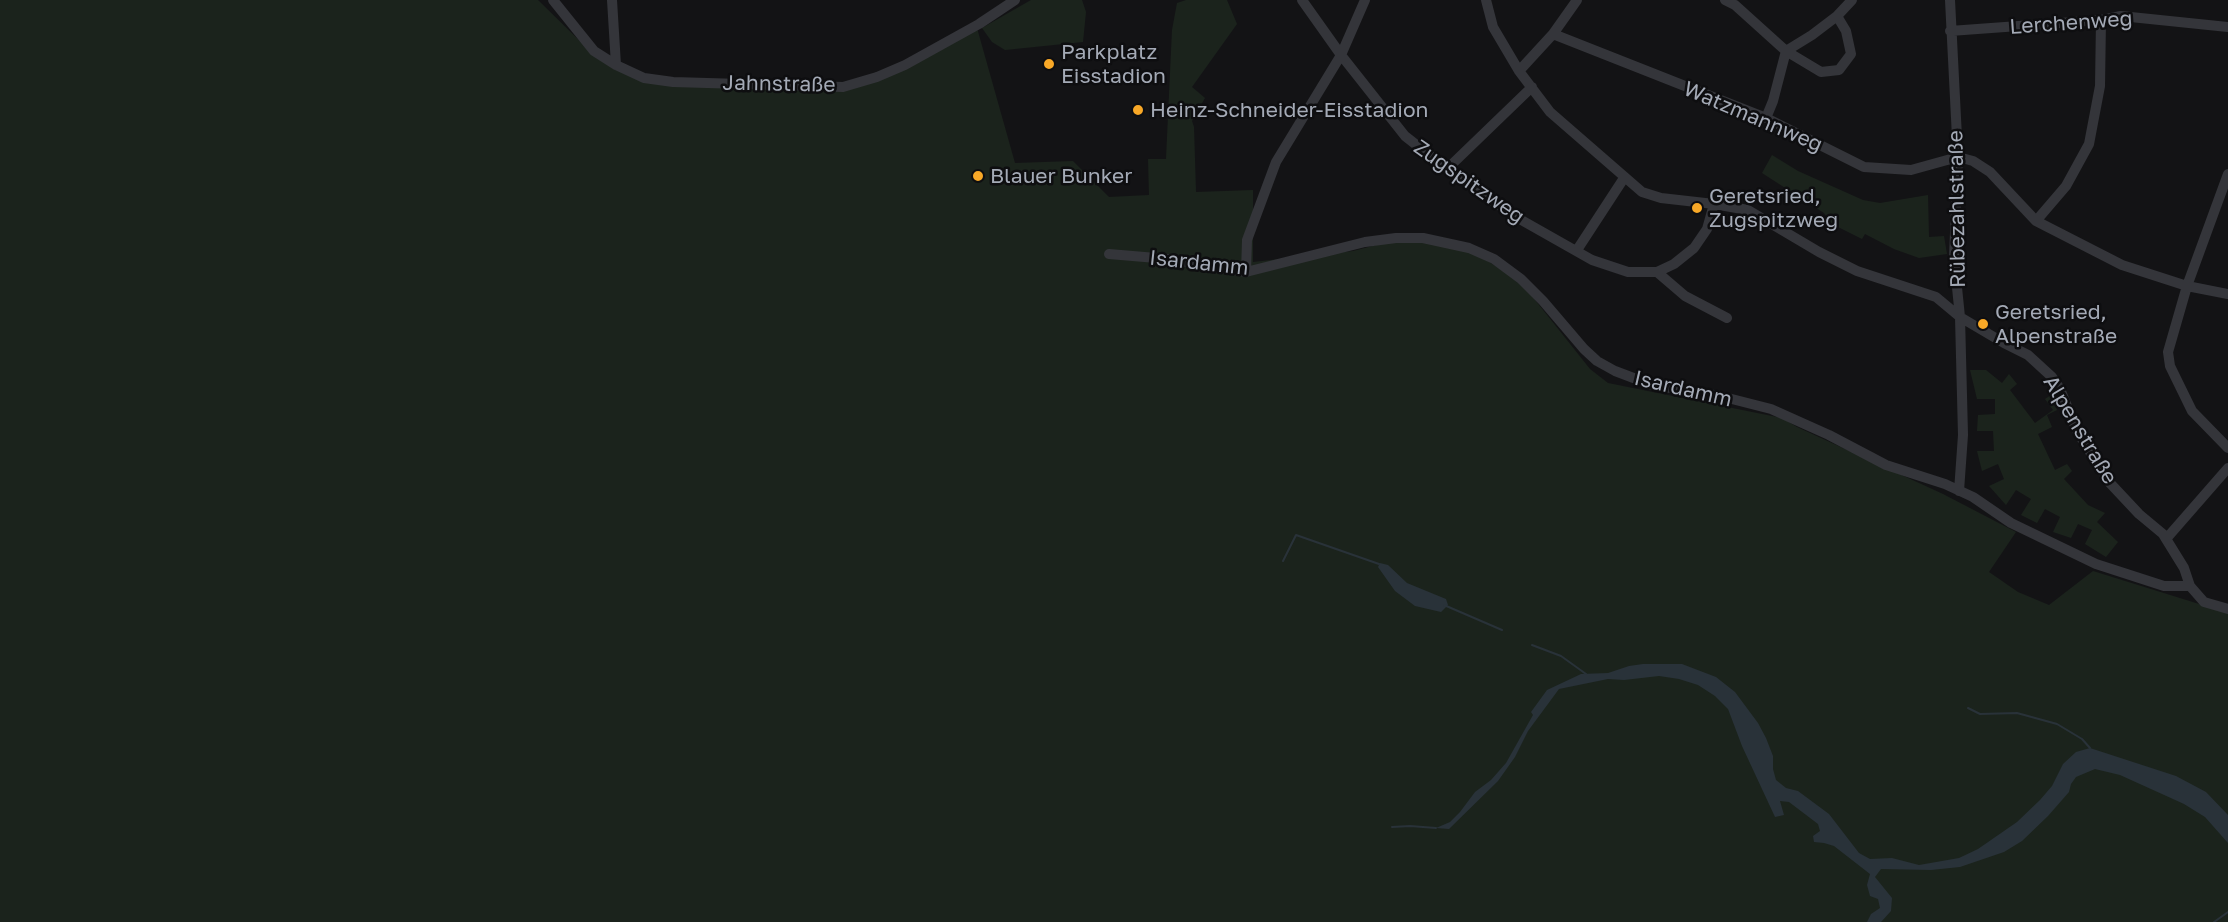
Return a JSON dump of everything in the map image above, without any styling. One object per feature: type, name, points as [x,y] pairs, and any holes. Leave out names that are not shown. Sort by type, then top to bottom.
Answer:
[{"type":"street","name":"Jahnstraße","points":[[553,0],[594,51],[616,65],[644,78],[672,82],[843,87],[878,77],[905,65],[979,24],[1015,0]]},
{"type":"street","points":[[612,0],[616,65]]},
{"type":"street","name":"Zugspitzweg","points":[[1302,0],[1341,55],[1405,136],[1447,169],[1516,217],[1610,268],[1628,273],[1657,272],[1674,264],[1694,248],[1707,229],[1714,204]]},
{"type":"street","points":[[1246,272],[1247,240],[1276,162],[1341,55],[1365,0]]},
{"type":"street","name":"Alpenstraße","points":[[1486,0],[1493,27],[1519,71],[1550,112],[1642,192],[1661,198],[1748,210],[1857,271],[1936,297],[1960,317],[2004,343],[2028,354],[2052,377],[2062,392],[2077,431],[2096,463],[2124,499],[2166,539],[2184,568],[2190,586]]},
{"type":"street","points":[[1725,0],[1735,5],[1786,51],[1821,72],[1839,70],[1851,54],[1846,31],[1837,16]]},
{"type":"street","points":[[1766,118],[1773,101],[1786,51],[1837,16],[1852,0]]},
{"type":"street","name":"Rübezahlstraße","points":[[1950,0],[1958,157],[1953,258],[1960,317],[1963,435],[1959,490]]},
{"type":"street","points":[[1519,71],[1552,34],[1573,2]]},
{"type":"street","name":"Lerchenweg","points":[[1950,31],[2102,20],[2121,16],[2228,27]]},
{"type":"street","points":[[2036,221],[2066,186],[2089,144],[2100,86],[2102,20]]},
{"type":"street","name":"Watzmannweg","points":[[1552,34],[1766,118],[1863,167],[1911,170],[1958,157]]},
{"type":"street","points":[[1447,169],[1532,87]]},
{"type":"street","points":[[1958,157],[1973,161],[1990,172],[2036,221],[2122,265],[2187,286],[2228,294]]},
{"type":"street","points":[[2228,174],[2187,286],[2168,352],[2170,366],[2192,411],[2228,448]]},
{"type":"street","points":[[1577,250],[1624,178]]},
{"type":"street","name":"Isardamm","points":[[1109,254],[1168,259],[1246,272],[1365,242],[1396,238],[1423,238],[1469,248],[1494,259],[1521,279],[1584,349],[1597,361],[1615,371],[1652,385],[1720,396],[1771,410],[1829,435],[1886,465],[1959,490],[2012,523],[2096,564],[2164,586],[2190,586]]},
{"type":"street","points":[[1657,272],[1684,296],[1727,318]]},
{"type":"street","points":[[2166,539],[2228,468]]},
{"type":"street","points":[[2190,586],[2204,602],[2228,609]]},
{"type":"shaded area","points":[[0,0],[538,0],[591,52],[642,81],[843,90],[977,28],[1015,163],[1073,161],[1109,197],[1149,195],[1148,159],[1166,159],[1172,30],[1177,3],[1186,0],[1227,0],[1237,24],[1192,87],[1205,98],[1192,121],[1196,192],[1253,190],[1253,262],[1353,251],[1396,240],[1423,241],[1468,249],[1520,281],[1590,369],[1608,383],[1782,418],[1943,494],[2016,532],[1989,572],[2018,592],[2049,605],[2093,571],[2228,613],[2228,922],[0,922]]},
{"type":"shaded area","points":[[1031,0],[1082,0],[1086,12],[1083,42],[1005,50],[992,42],[982,28]]},
{"type":"shaded area","points":[[1772,155],[1798,171],[1863,200],[1880,203],[1928,195],[1929,237],[1944,236],[1947,254],[1919,258],[1894,249],[1865,234],[1862,239],[1832,224],[1824,213],[1762,173]]},
{"type":"shaded area","points":[[1970,370],[1986,370],[2002,383],[2009,374],[2017,384],[2010,390],[2035,423],[2053,410],[2045,399],[2051,395],[2057,410],[2047,415],[2052,427],[2038,434],[2055,470],[2067,464],[2072,471],[2064,479],[2088,505],[2105,513],[2097,522],[2118,542],[2106,557],[2085,544],[2092,530],[2078,524],[2071,538],[2053,532],[2060,517],[2045,509],[2037,523],[2021,515],[2031,499],[2016,490],[2006,505],[1989,486],[2004,479],[1998,464],[1982,471],[1977,451],[1994,451],[1993,431],[1977,431],[1978,415],[1995,414],[1995,399],[1977,399]]},
{"type":"shaded area","points":[[1380,563],[1388,565],[1407,583],[1446,599],[1448,605],[1441,612],[1415,606],[1395,591],[1378,567]]},
{"type":"shaded area","points":[[1643,664],[1682,664],[1716,677],[1735,692],[1766,738],[1773,756],[1776,780],[1786,788],[1798,791],[1829,814],[1859,853],[1870,859],[1892,858],[1919,865],[1959,858],[1978,849],[2017,822],[2040,800],[2052,786],[2063,764],[2076,752],[2090,748],[2176,776],[2206,792],[2228,815],[2228,843],[2205,817],[2184,804],[2120,775],[2095,769],[2076,777],[2069,792],[2048,816],[2022,841],[2004,852],[1960,867],[1931,870],[1881,869],[1875,877],[1892,898],[1891,911],[1881,922],[1867,922],[1871,914],[1880,908],[1878,899],[1870,896],[1867,885],[1870,874],[1834,846],[1814,842],[1813,836],[1820,831],[1818,824],[1789,802],[1780,801],[1784,815],[1775,817],[1742,746],[1728,709],[1715,696],[1698,685],[1659,676],[1624,680],[1608,679],[1559,689],[1528,731],[1515,757],[1498,781],[1449,829],[1436,828],[1450,822],[1475,792],[1491,780],[1506,763],[1533,715],[1531,712],[1547,690],[1581,674],[1608,673]]},
{"type":"waterway","points":[[1283,561],[1296,535],[1379,564]]},
{"type":"waterway","points":[[1444,605],[1502,630]]},
{"type":"waterway","points":[[1532,645],[1561,656],[1586,674]]},
{"type":"waterway","points":[[1968,708],[1980,714],[2017,713],[2057,724],[2082,739],[2090,748]]},
{"type":"waterway","points":[[1392,827],[1436,828]]},
{"type":"waterway","points":[[2214,922],[2228,912]]},
{"type":"place","name":"Parkplatz Eisstadion","points":[[1049,64]]},
{"type":"place","name":"Heinz-Schneider-Eisstadion","points":[[1138,110]]},
{"type":"place","name":"Blauer Bunker","points":[[978,176]]},
{"type":"place","name":"Geretsried, Zugspitzweg","points":[[1697,208]]},
{"type":"place","name":"Geretsried, Alpenstraße","points":[[1983,324]]}]
